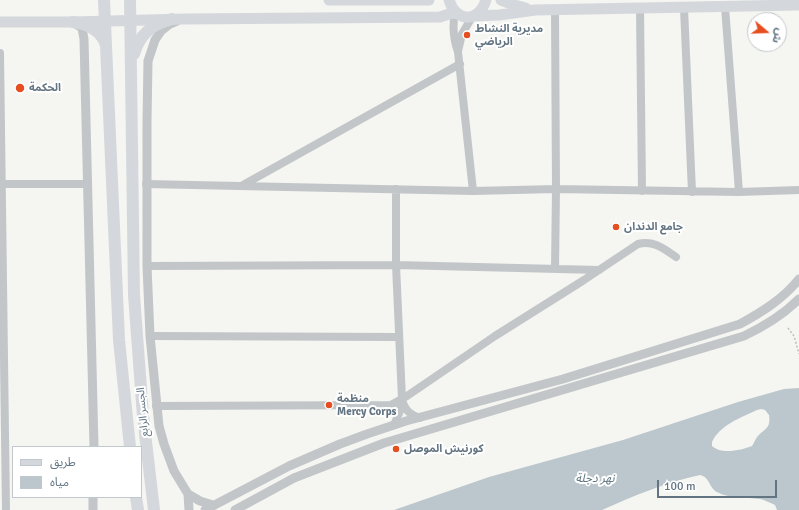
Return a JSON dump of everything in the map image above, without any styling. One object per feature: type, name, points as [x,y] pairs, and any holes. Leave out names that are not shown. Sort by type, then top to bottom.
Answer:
[{"type":"main road","name":"الجسر الرابع","points":[[104,0],[119,340],[130,446]]},
{"type":"main road","points":[[130,0],[132,69]]},
{"type":"main road","points":[[329,0],[429,0]]},
{"type":"main road","points":[[449,0],[455,12],[468,18],[474,16],[499,15],[535,10],[799,5]]},
{"type":"main road","points":[[474,16],[481,11],[486,0]]},
{"type":"main road","points":[[501,0],[514,6],[535,10]]},
{"type":"main road","points":[[0,22],[440,17],[455,12]]},
{"type":"main road","points":[[132,69],[133,57],[137,45],[143,35],[152,27],[161,22],[172,19]]},
{"type":"main road","points":[[73,22],[90,26],[97,31],[103,38],[107,50]]},
{"type":"main road","name":"الجسر الرابع","points":[[132,69],[133,253],[137,338],[146,444],[154,510]]},
{"type":"main road","points":[[136,498],[138,510]]},
{"type":"street","points":[[725,7],[739,192]]},
{"type":"street","points":[[640,8],[642,191]]},
{"type":"street","points":[[684,8],[692,192]]},
{"type":"street","points":[[555,10],[555,269]]},
{"type":"street","points":[[455,12],[453,32],[460,64],[473,190]]},
{"type":"street","points":[[458,52],[462,34],[474,16]]},
{"type":"street","points":[[187,19],[178,20],[161,31],[154,40],[149,55],[147,73],[146,184],[150,336],[156,406],[159,426],[166,451],[174,471],[188,494],[189,510]]},
{"type":"street","points":[[73,22],[79,25],[83,33],[94,446]]},
{"type":"street","points":[[0,53],[6,510]]},
{"type":"street","points":[[242,186],[460,64]]},
{"type":"street","points":[[1,184],[86,184]]},
{"type":"street","points":[[146,184],[473,190],[556,189],[739,192],[799,190]]},
{"type":"street","points":[[396,189],[396,265],[402,399],[403,405],[410,414],[420,418]]},
{"type":"street","points":[[156,406],[391,405],[638,244],[645,242],[652,243],[676,257]]},
{"type":"street","points":[[147,266],[396,265],[600,270]]},
{"type":"street","points":[[204,510],[312,456],[340,444],[394,425],[564,379],[740,324],[755,317],[782,298],[799,279]]},
{"type":"street","points":[[235,510],[294,478],[384,443],[744,336],[762,328],[778,318],[799,299]]},
{"type":"street","points":[[150,336],[399,337]]},
{"type":"street","points":[[394,425],[400,411],[402,399]]},
{"type":"street","points":[[188,494],[200,501],[213,505]]},
{"type":"street","points":[[93,498],[93,510]]},
{"type":"path","points":[[788,328],[794,336],[799,354]]},
{"type":"water","name":"نهر دجلة","points":[[799,388],[799,510],[777,510],[775,505],[762,499],[732,497],[722,494],[714,490],[708,480],[700,475],[662,485],[602,510],[394,510],[489,477],[623,440],[738,402],[784,389]],"holes":[[[757,410],[765,410],[769,415],[768,426],[757,437],[752,446],[732,451],[716,449],[712,446],[712,442],[716,436],[725,427],[737,419]]]},
{"type":"place","name":"مديرية النشاط الرياضي","points":[[467,35]]},
{"type":"place","name":"الحكمة","points":[[20,88]]},
{"type":"place","name":"جامع الدندان","points":[[616,227]]},
{"type":"place","name":"منظمة Mercy Corps","points":[[329,405]]},
{"type":"place","name":"كورنيش الموصل","points":[[396,449]]}]
